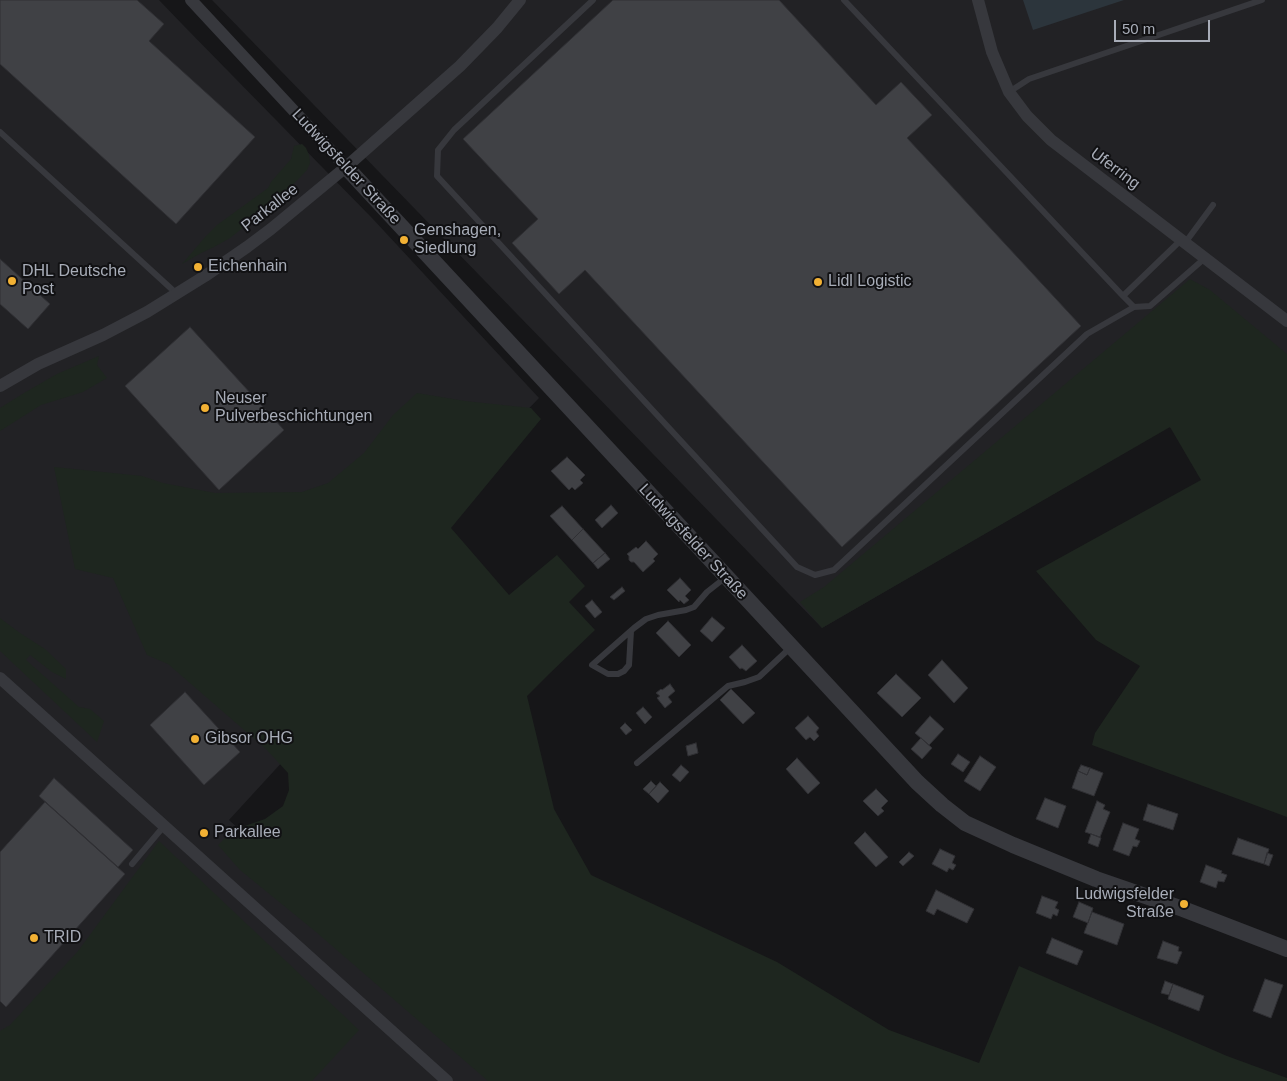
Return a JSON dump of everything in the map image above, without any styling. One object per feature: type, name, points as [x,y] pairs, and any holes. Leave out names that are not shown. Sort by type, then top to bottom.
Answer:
[{"type":"street","name":"Ludwigsfelder Straße","points":[[191,0],[791,647],[917,782],[942,805],[965,823],[1004,841],[1096,879],[1287,949]]},
{"type":"street","name":"Parkallee","points":[[0,386],[38,364],[138,317],[224,264],[247,247],[346,167],[460,66],[497,28],[520,0]]},
{"type":"street","name":"Uferring","points":[[978,0],[992,52],[1009,92],[1027,116],[1051,140],[1287,321]]},
{"type":"street","points":[[0,678],[447,1081]]},
{"type":"lane","points":[[593,0],[454,130],[438,150],[437,176],[797,567],[815,575],[834,570],[1087,334],[1134,307],[1150,306],[1205,258]]},
{"type":"lane","points":[[844,0],[1134,307]]},
{"type":"lane","points":[[1009,92],[1029,78],[1262,0]]},
{"type":"lane","points":[[0,132],[177,294]]},
{"type":"lane","points":[[1123,296],[1183,242],[1213,205]]},
{"type":"lane","points":[[631,631],[629,665],[624,671],[618,674],[608,674],[592,665],[618,642],[631,631],[646,619],[658,614],[694,607],[707,592],[726,577]]},
{"type":"lane","points":[[638,763],[728,686],[759,677],[791,647]]},
{"type":"lane","points":[[132,864],[164,826]]},
{"type":"shaded area","points":[[0,0],[159,0],[372,218],[539,398],[511,427],[285,759],[229,820],[513,1081],[0,1081]]},
{"type":"shaded area","points":[[212,0],[1287,0],[1287,480],[1169,427],[822,628]]},
{"type":"shaded area","points":[[1023,0],[1124,0],[1033,30]]},
{"type":"shaded area","points":[[302,144],[309,155],[310,163],[307,170],[285,193],[230,238],[182,264],[217,225],[268,188],[291,159],[294,146]]},
{"type":"shaded area","points":[[1190,279],[1210,290],[1287,354],[1287,817],[1092,745],[1095,733],[1140,666],[1096,640],[1036,571],[1201,480],[1170,427],[822,628],[800,602],[824,587]]},
{"type":"shaded area","points":[[99,356],[97,365],[107,378],[83,392],[41,405],[0,431],[0,408],[57,374]]},
{"type":"shaded area","points":[[417,393],[465,401],[531,408],[541,419],[451,528],[509,595],[557,555],[585,586],[569,602],[595,630],[527,696],[554,809],[591,875],[777,962],[889,1030],[979,1063],[1019,966],[1227,1056],[1287,1078],[1287,1081],[488,1081],[316,932],[240,870],[218,845],[233,830],[265,819],[283,806],[289,790],[288,773],[266,749],[168,664],[147,655],[113,578],[75,569],[54,467],[142,476],[163,483],[215,493],[302,492],[328,483],[364,453],[393,415]]},
{"type":"shaded area","points":[[0,618],[45,649],[66,669],[66,679],[52,672],[30,655],[26,660],[79,707],[90,709],[104,721],[97,742],[0,651]]},
{"type":"shaded area","points":[[159,841],[359,1030],[312,1081],[0,1081],[0,1031],[10,1025],[78,951]]},
{"type":"building","points":[[0,0],[137,0],[164,24],[149,41],[255,137],[176,224],[0,64]]},
{"type":"building","name":"Lidl Logistic","points":[[613,0],[779,0],[876,105],[901,82],[932,115],[907,138],[1081,326],[842,547],[585,270],[559,294],[512,243],[538,219],[463,139]]},
{"type":"building","name":"DHL Deutsche Post","points":[[0,259],[50,304],[28,329],[0,304]]},
{"type":"building","name":"Neuser Pulverbeschichtungen","points":[[190,327],[284,430],[219,490],[125,386]]},
{"type":"building","points":[[567,457],[585,475],[580,480],[583,483],[575,490],[572,487],[569,490],[551,471]]},
{"type":"building","points":[[611,505],[618,513],[602,528],[595,520]]},
{"type":"building","points":[[562,506],[583,529],[572,540],[550,516]]},
{"type":"building","points":[[583,529],[605,553],[593,563],[572,540]]},
{"type":"building","points":[[646,541],[658,554],[653,559],[655,561],[643,572],[634,562],[629,560],[627,554],[636,547],[638,549]]},
{"type":"building","points":[[605,553],[610,559],[598,569],[593,563]]},
{"type":"building","points":[[680,578],[691,590],[685,596],[689,600],[684,604],[680,600],[679,602],[667,590]]},
{"type":"building","points":[[622,587],[625,591],[614,600],[610,597]]},
{"type":"building","points":[[592,600],[602,612],[595,618],[585,606]]},
{"type":"building","points":[[712,617],[725,628],[712,642],[700,631]]},
{"type":"building","points":[[668,621],[691,645],[679,657],[656,633]]},
{"type":"building","points":[[742,645],[757,661],[746,671],[742,668],[740,669],[729,657]]},
{"type":"building","points":[[942,660],[968,688],[954,703],[928,675]]},
{"type":"building","points":[[896,674],[921,698],[902,717],[877,693]]},
{"type":"building","points":[[670,684],[675,691],[668,697],[672,702],[665,708],[657,698],[660,696],[656,693]]},
{"type":"building","points":[[731,689],[755,713],[743,724],[720,700]]},
{"type":"building","name":"Gibsor OHG","points":[[185,692],[240,752],[204,785],[150,725]]},
{"type":"building","points":[[643,707],[652,717],[645,724],[636,713]]},
{"type":"building","points":[[808,716],[819,728],[816,732],[819,736],[814,741],[810,737],[806,740],[795,728]]},
{"type":"building","points":[[930,716],[944,729],[929,745],[915,733]]},
{"type":"building","points":[[625,723],[632,730],[626,735],[620,728]]},
{"type":"building","points":[[921,738],[932,748],[922,759],[911,749]]},
{"type":"building","points":[[696,743],[698,753],[688,756],[686,746]]},
{"type":"building","points":[[958,754],[970,762],[963,772],[951,764]]},
{"type":"building","points":[[980,756],[996,767],[980,791],[964,781]]},
{"type":"building","points":[[797,758],[820,783],[808,794],[786,769]]},
{"type":"building","points":[[681,765],[689,772],[680,782],[672,775]]},
{"type":"building","points":[[1081,765],[1090,768],[1087,775],[1078,771]]},
{"type":"building","points":[[1090,768],[1103,773],[1094,796],[1072,788],[1078,771],[1087,775]]},
{"type":"building","points":[[54,778],[133,850],[118,867],[39,796]]},
{"type":"building","points":[[651,781],[656,786],[649,794],[643,789]]},
{"type":"building","points":[[660,782],[669,791],[658,803],[649,794]]},
{"type":"building","points":[[876,789],[888,801],[881,808],[884,811],[878,816],[863,801]]},
{"type":"building","points":[[1045,798],[1066,806],[1058,828],[1036,819]]},
{"type":"building","points":[[1097,801],[1105,805],[1103,809],[1110,812],[1100,837],[1085,832]]},
{"type":"building","name":"TRID","points":[[45,802],[125,874],[6,1007],[0,1001],[0,852]]},
{"type":"building","points":[[1148,804],[1178,814],[1173,830],[1143,820]]},
{"type":"building","points":[[1123,823],[1139,829],[1135,839],[1140,841],[1137,847],[1133,846],[1129,856],[1113,850]]},
{"type":"building","points":[[865,832],[888,857],[876,867],[854,843]]},
{"type":"building","points":[[1091,834],[1101,838],[1098,847],[1088,843]]},
{"type":"building","points":[[1238,838],[1269,849],[1264,864],[1232,854]]},
{"type":"building","points":[[940,849],[955,856],[952,863],[956,865],[953,870],[949,868],[947,872],[932,864]]},
{"type":"building","points":[[909,852],[914,856],[903,866],[899,862]]},
{"type":"building","points":[[1267,853],[1273,855],[1269,866],[1264,864]]},
{"type":"building","points":[[1206,865],[1227,875],[1224,882],[1218,881],[1216,888],[1200,882]]},
{"type":"building","points":[[936,890],[974,909],[967,923],[937,909],[934,915],[926,911]]},
{"type":"building","points":[[1042,896],[1058,902],[1055,908],[1059,910],[1057,916],[1053,914],[1051,919],[1036,913]]},
{"type":"building","points":[[1079,902],[1093,908],[1088,923],[1073,917]]},
{"type":"building","points":[[1092,912],[1124,924],[1117,945],[1084,933]]},
{"type":"building","points":[[1052,938],[1083,951],[1077,965],[1046,953]]},
{"type":"building","points":[[1163,941],[1179,947],[1178,951],[1182,952],[1177,964],[1157,958]]},
{"type":"building","points":[[1265,979],[1283,985],[1271,1018],[1253,1011]]},
{"type":"building","points":[[1165,981],[1173,984],[1169,995],[1161,993]]},
{"type":"building","points":[[1173,984],[1204,996],[1199,1011],[1168,999]]},
{"type":"place","name":"Genshagen, Siedlung","points":[[404,240]]},
{"type":"place","name":"Eichenhain","points":[[198,267]]},
{"type":"place","name":"DHL Deutsche Post","points":[[12,281]]},
{"type":"place","name":"Lidl Logistic","points":[[818,282]]},
{"type":"place","name":"Neuser Pulverbeschichtungen","points":[[205,408]]},
{"type":"place","name":"Gibsor OHG","points":[[195,739]]},
{"type":"place","name":"Parkallee","points":[[204,833]]},
{"type":"place","name":"Ludwigsfelder Straße","points":[[1184,904]]},
{"type":"place","name":"TRID","points":[[34,938]]}]
